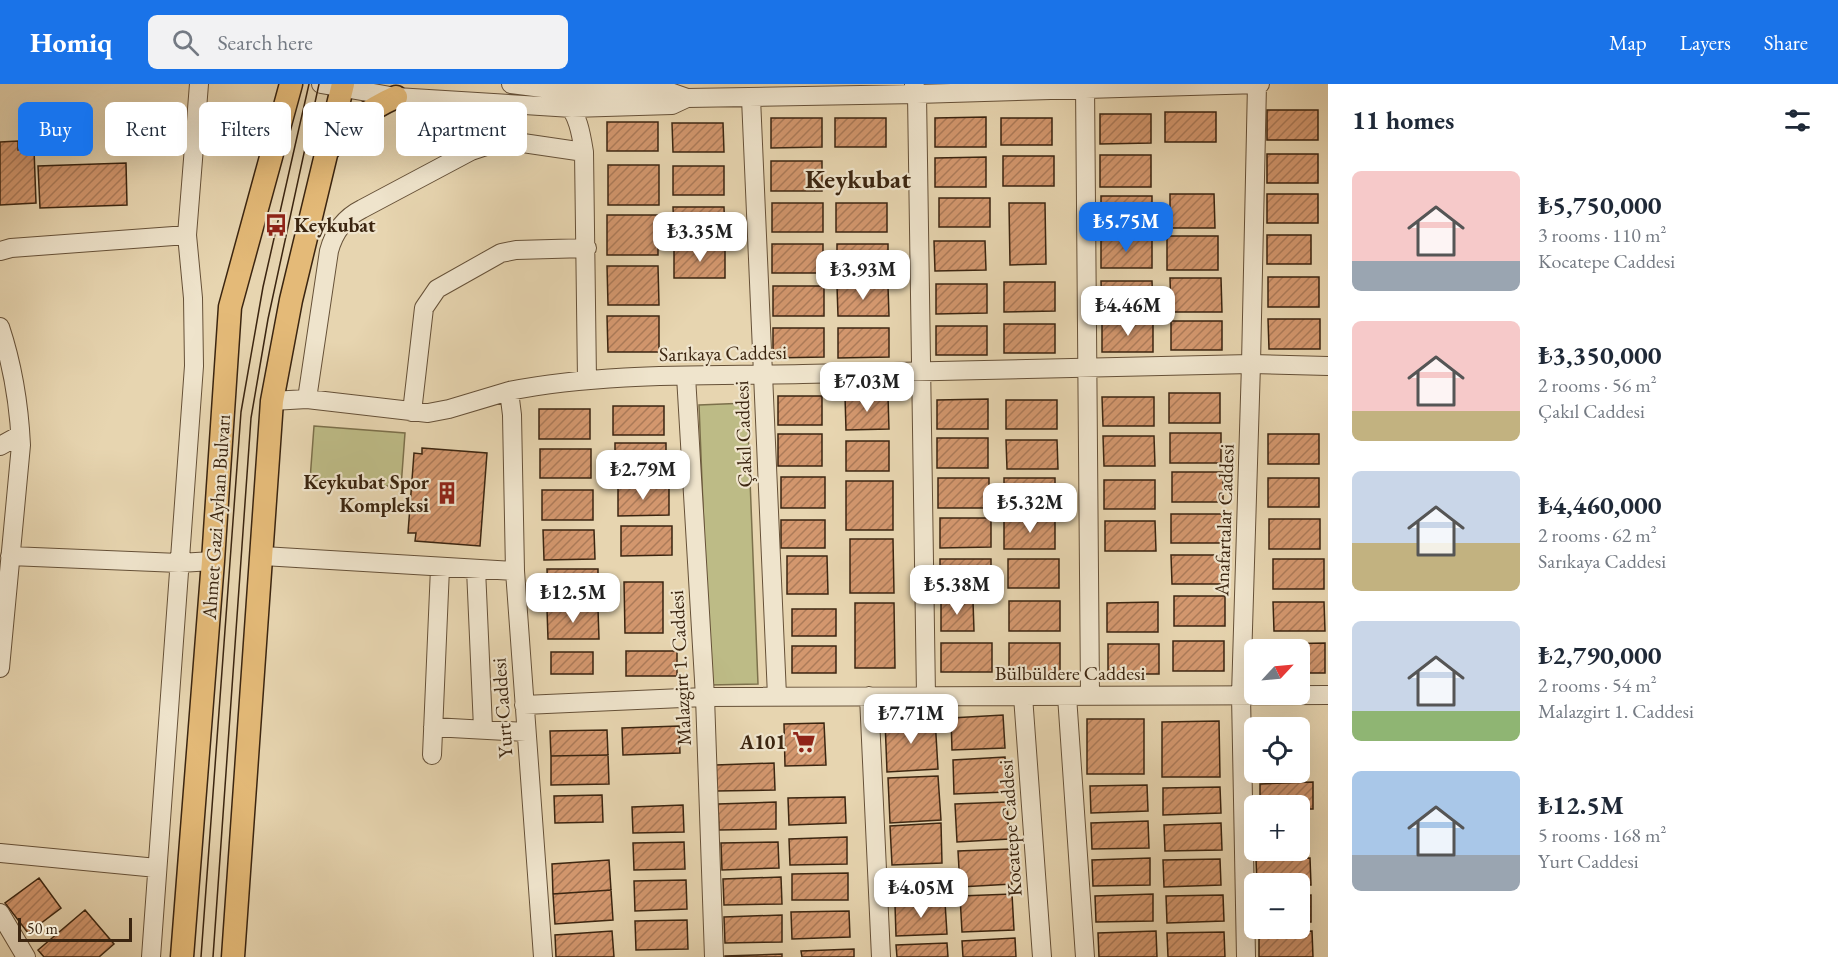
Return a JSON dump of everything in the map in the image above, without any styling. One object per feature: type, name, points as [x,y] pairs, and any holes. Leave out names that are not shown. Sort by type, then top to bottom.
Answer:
[{"type":"main road","name":"Ahmet Gazi Ayhan Bulvarı","points":[[182,957],[230,307],[291,84]]},
{"type":"main road","points":[[334,102],[336,86]]},
{"type":"main road","points":[[384,103],[396,97]]},
{"type":"main road","points":[[233,957],[263,556],[272,401],[291,300],[326,156]]},
{"type":"street","points":[[151,957],[194,366],[193,298],[187,235],[199,84]]},
{"type":"street","points":[[511,84],[672,105],[687,98],[751,98],[915,89],[1258,84]]},
{"type":"street","name":"Anafartalar Caddesi","points":[[1246,957],[1241,695],[1258,84]]},
{"type":"street","points":[[336,86],[396,97],[566,92]]},
{"type":"street","points":[[1086,86],[1090,695]]},
{"type":"street","points":[[915,89],[922,371],[926,696]]},
{"type":"street","points":[[272,401],[307,399],[412,412],[438,412],[509,391],[587,380],[584,152],[580,129],[566,92]]},
{"type":"street","name":"Çakıl Caddesi","points":[[751,98],[777,696]]},
{"type":"street","points":[[307,399],[329,251],[336,232],[348,218],[471,151],[492,144],[516,142],[584,152]]},
{"type":"street","points":[[0,251],[11,248],[187,235]]},
{"type":"street","points":[[412,412],[424,308],[437,290],[501,253],[516,250],[586,248]]},
{"type":"street","points":[[0,327],[13,372],[20,435],[0,657]]},
{"type":"street","name":"Sarıkaya Caddesi","points":[[587,380],[1251,364],[1328,366]]},
{"type":"street","name":"Malazgirt 1. Caddesi","points":[[686,376],[705,697],[714,957]]},
{"type":"street","name":"Yurt Caddesi","points":[[509,391],[512,415],[515,571],[543,957]]},
{"type":"street","points":[[0,446],[20,435]]},
{"type":"street","points":[[10,556],[179,563],[213,561]]},
{"type":"street","points":[[263,556],[515,571]]},
{"type":"street","points":[[432,755],[440,568]]},
{"type":"street","points":[[476,569],[483,728]]},
{"type":"street","name":"Bülbüldere Caddesi","points":[[524,705],[777,696],[1328,695]]},
{"type":"street","points":[[869,696],[881,957]]},
{"type":"street","name":"Kocatepe Caddesi","points":[[1023,696],[1042,957]]},
{"type":"street","points":[[1067,696],[1085,957]]},
{"type":"street","points":[[433,727],[526,732]]},
{"type":"street","points":[[0,853],[157,868]]},
{"type":"street","points":[[0,913],[6,937],[26,957]]},
{"type":"shaded area","points":[[747,403],[758,684],[710,685],[699,405]]},
{"type":"shaded area","points":[[314,426],[405,433],[401,487],[310,480]]},
{"type":"building","points":[[1267,110],[1318,110],[1318,140],[1267,140]]},
{"type":"building","points":[[1165,112],[1216,112],[1216,142],[1165,142]]},
{"type":"building","points":[[1100,114],[1151,114],[1151,143],[1100,144]]},
{"type":"building","points":[[986,117],[986,147],[935,147],[935,118]]},
{"type":"building","points":[[771,118],[822,118],[822,147],[771,148]]},
{"type":"building","points":[[835,118],[886,118],[886,147],[835,147]]},
{"type":"building","points":[[1001,118],[1052,118],[1052,145],[1001,145]]},
{"type":"building","points":[[607,122],[658,122],[658,151],[607,151]]},
{"type":"building","points":[[672,123],[723,123],[724,152],[673,152]]},
{"type":"building","points":[[18,141],[18,156],[34,156],[36,203],[0,205],[0,142]]},
{"type":"building","points":[[1267,154],[1318,154],[1318,183],[1267,183]]},
{"type":"building","points":[[1100,155],[1151,155],[1151,187],[1100,187]]},
{"type":"building","points":[[1003,156],[1054,156],[1054,186],[1003,186]]},
{"type":"building","points":[[986,157],[986,187],[935,187],[935,158]]},
{"type":"building","points":[[771,161],[822,161],[822,191],[771,191]]},
{"type":"building","points":[[126,163],[127,205],[40,208],[38,166]]},
{"type":"building","points":[[608,165],[659,165],[659,205],[608,205]]},
{"type":"building","points":[[673,166],[724,166],[724,195],[673,195]]},
{"type":"building","points":[[1170,194],[1214,194],[1215,228],[1170,228]]},
{"type":"building","points":[[1267,194],[1318,194],[1318,223],[1267,223]]},
{"type":"building","points":[[1101,196],[1152,196],[1152,228],[1101,228]]},
{"type":"building","points":[[939,198],[990,198],[990,227],[939,227]]},
{"type":"building","points":[[772,203],[823,203],[823,232],[772,232]]},
{"type":"building","points":[[836,203],[887,203],[887,232],[836,232]]},
{"type":"building","points":[[1009,203],[1045,203],[1046,264],[1010,265]]},
{"type":"building","points":[[673,207],[724,207],[725,237],[674,237]]},
{"type":"building","points":[[607,215],[658,215],[658,255],[607,255]]},
{"type":"building","points":[[1267,235],[1311,235],[1311,264],[1267,264]]},
{"type":"building","points":[[1167,236],[1218,236],[1218,270],[1167,270]]},
{"type":"building","points":[[1101,238],[1152,238],[1152,268],[1101,268]]},
{"type":"building","points":[[934,241],[985,241],[986,270],[935,271]]},
{"type":"building","points":[[772,244],[823,244],[823,273],[772,273]]},
{"type":"building","points":[[837,244],[888,244],[888,273],[837,273]]},
{"type":"building","points":[[674,248],[725,248],[725,278],[674,278]]},
{"type":"building","points":[[607,266],[658,266],[659,305],[608,305]]},
{"type":"building","points":[[1268,277],[1319,277],[1319,307],[1268,307]]},
{"type":"building","points":[[1170,278],[1221,278],[1222,312],[1171,312]]},
{"type":"building","points":[[1101,281],[1152,281],[1153,310],[1102,311]]},
{"type":"building","points":[[1004,282],[1055,282],[1055,311],[1004,312]]},
{"type":"building","points":[[936,284],[987,284],[987,313],[936,314]]},
{"type":"building","points":[[773,286],[824,286],[824,316],[773,316]]},
{"type":"building","points":[[837,286],[888,286],[889,316],[838,316]]},
{"type":"building","points":[[607,316],[659,316],[659,352],[608,352]]},
{"type":"building","points":[[1268,319],[1320,319],[1320,349],[1269,349]]},
{"type":"building","points":[[1171,321],[1222,321],[1222,350],[1171,350]]},
{"type":"building","points":[[1102,323],[1153,323],[1153,352],[1102,352]]},
{"type":"building","points":[[1004,324],[1055,324],[1055,353],[1004,353]]},
{"type":"building","points":[[936,326],[987,326],[987,355],[936,355]]},
{"type":"building","points":[[773,328],[824,328],[824,357],[773,358]]},
{"type":"building","points":[[838,328],[889,328],[889,357],[838,358]]},
{"type":"building","points":[[1169,393],[1220,393],[1220,423],[1169,423]]},
{"type":"building","points":[[778,396],[822,396],[822,425],[778,425]]},
{"type":"building","points":[[845,396],[888,396],[889,429],[846,430]]},
{"type":"building","points":[[1102,397],[1154,397],[1154,426],[1103,426]]},
{"type":"building","points":[[988,399],[988,429],[937,429],[937,400]]},
{"type":"building","points":[[1006,400],[1057,400],[1057,429],[1006,429]]},
{"type":"building","points":[[613,406],[664,406],[664,435],[613,435]]},
{"type":"building","points":[[539,409],[590,409],[590,439],[539,439]]},
{"type":"building","points":[[1170,433],[1221,433],[1221,463],[1170,463]]},
{"type":"building","points":[[778,434],[822,434],[822,466],[778,466]]},
{"type":"building","points":[[1268,434],[1319,434],[1319,464],[1268,464]]},
{"type":"building","points":[[1103,436],[1154,436],[1155,466],[1104,466]]},
{"type":"building","points":[[937,438],[988,438],[988,468],[937,468]]},
{"type":"building","points":[[1006,440],[1057,440],[1058,469],[1007,469]]},
{"type":"building","points":[[846,441],[889,441],[889,471],[846,471]]},
{"type":"building","points":[[615,443],[666,443],[666,473],[615,473]]},
{"type":"building","name":"Keykubat Spor Kompleksi","points":[[422,448],[487,453],[480,546],[415,541],[416,533],[408,533],[414,453],[422,454]]},
{"type":"building","points":[[540,449],[591,449],[591,478],[540,478]]},
{"type":"building","points":[[1172,472],[1223,472],[1223,502],[1172,502]]},
{"type":"building","points":[[781,477],[825,477],[825,508],[781,508]]},
{"type":"building","points":[[938,478],[989,478],[989,508],[938,508]]},
{"type":"building","points":[[1004,478],[1055,478],[1055,507],[1004,507]]},
{"type":"building","points":[[1268,478],[1319,478],[1319,507],[1268,507]]},
{"type":"building","points":[[1104,480],[1155,480],[1155,509],[1104,509]]},
{"type":"building","points":[[846,481],[893,481],[893,530],[846,530]]},
{"type":"building","points":[[618,486],[669,486],[669,515],[618,516]]},
{"type":"building","points":[[542,490],[593,490],[593,520],[542,520]]},
{"type":"building","points":[[1171,514],[1222,514],[1222,543],[1171,543]]},
{"type":"building","points":[[940,518],[991,518],[991,547],[940,548]]},
{"type":"building","points":[[1055,519],[1055,549],[1004,549],[1004,520]]},
{"type":"building","points":[[1269,519],[1320,519],[1320,549],[1269,549]]},
{"type":"building","points":[[781,520],[825,520],[825,548],[781,548]]},
{"type":"building","points":[[1105,521],[1155,521],[1156,551],[1105,551]]},
{"type":"building","points":[[621,526],[672,526],[672,555],[621,556]]},
{"type":"building","points":[[543,530],[594,530],[595,559],[544,560]]},
{"type":"building","points":[[850,539],[893,539],[894,593],[850,593]]},
{"type":"building","points":[[1171,555],[1222,555],[1223,584],[1172,584]]},
{"type":"building","points":[[787,556],[827,556],[828,594],[787,594]]},
{"type":"building","points":[[940,559],[991,559],[991,588],[940,588]]},
{"type":"building","points":[[1008,559],[1059,559],[1059,588],[1008,588]]},
{"type":"building","points":[[1273,559],[1324,559],[1324,589],[1273,589]]},
{"type":"building","points":[[547,569],[598,569],[598,599],[548,599]]},
{"type":"building","points":[[624,582],[663,582],[663,633],[625,633]]},
{"type":"building","points":[[1174,596],[1225,596],[1225,626],[1174,626]]},
{"type":"building","points":[[973,601],[974,631],[941,631],[941,602]]},
{"type":"building","points":[[1009,601],[1060,601],[1060,631],[1009,631]]},
{"type":"building","points":[[1158,602],[1158,632],[1107,632],[1107,603]]},
{"type":"building","points":[[1273,602],[1324,602],[1325,631],[1274,631]]},
{"type":"building","points":[[855,603],[894,603],[895,668],[855,668]]},
{"type":"building","points":[[547,609],[598,609],[599,639],[548,639]]},
{"type":"building","points":[[792,609],[836,609],[836,636],[792,636]]},
{"type":"building","points":[[1173,641],[1224,641],[1224,671],[1173,671]]},
{"type":"building","points":[[941,643],[992,643],[992,672],[941,672]]},
{"type":"building","points":[[1009,643],[1060,643],[1060,673],[1009,673]]},
{"type":"building","points":[[1310,643],[1325,643],[1325,673],[1310,673]]},
{"type":"building","points":[[1108,644],[1159,644],[1159,674],[1108,674]]},
{"type":"building","points":[[792,646],[836,646],[836,673],[792,673]]},
{"type":"building","points":[[626,651],[677,651],[677,676],[626,676]]},
{"type":"building","points":[[551,652],[593,652],[593,674],[551,674]]},
{"type":"building","points":[[1003,715],[1005,748],[952,750],[951,718]]},
{"type":"building","points":[[935,718],[938,769],[887,772],[885,720]]},
{"type":"building","points":[[1087,719],[1144,719],[1144,774],[1087,774]]},
{"type":"building","points":[[1219,721],[1220,777],[1162,777],[1162,722]]},
{"type":"building","points":[[824,723],[826,765],[785,766],[784,724]]},
{"type":"building","points":[[679,726],[680,753],[623,755],[622,728]]},
{"type":"building","points":[[607,730],[608,755],[551,756],[550,731]]},
{"type":"building","points":[[608,755],[609,784],[551,785],[551,756]]},
{"type":"building","points":[[1005,757],[1007,792],[954,794],[953,760]]},
{"type":"building","points":[[774,763],[775,790],[717,791],[716,765]]},
{"type":"building","points":[[938,776],[941,820],[890,823],[888,778]]},
{"type":"building","points":[[1313,782],[1313,809],[1310,809],[1310,795],[1260,795],[1260,784]]},
{"type":"building","points":[[1147,785],[1148,811],[1091,813],[1090,786]]},
{"type":"building","points":[[1220,787],[1221,813],[1163,815],[1163,788]]},
{"type":"building","points":[[602,795],[603,822],[555,823],[554,796]]},
{"type":"building","points":[[845,797],[846,823],[789,825],[788,798]]},
{"type":"building","points":[[776,802],[776,829],[719,830],[718,804]]},
{"type":"building","points":[[1007,802],[1009,839],[957,842],[955,804]]},
{"type":"building","points":[[683,805],[684,832],[633,833],[632,807]]},
{"type":"building","points":[[1148,821],[1149,848],[1092,849],[1091,823]]},
{"type":"building","points":[[941,823],[942,863],[892,865],[890,826]]},
{"type":"building","points":[[1221,823],[1222,850],[1165,851],[1164,825]]},
{"type":"building","points":[[847,837],[847,864],[790,865],[789,839]]},
{"type":"building","points":[[684,842],[685,869],[634,870],[633,843]]},
{"type":"building","points":[[778,842],[779,868],[722,870],[721,843]]},
{"type":"building","points":[[1010,849],[1012,884],[960,887],[958,851]]},
{"type":"building","points":[[1150,858],[1150,885],[1093,886],[1092,860]]},
{"type":"building","points":[[1310,858],[1311,885],[1310,873],[1257,873],[1256,861],[1310,861]]},
{"type":"building","points":[[1220,859],[1221,885],[1164,887],[1163,860]]},
{"type":"building","points":[[609,860],[611,890],[553,894],[552,864]]},
{"type":"building","points":[[944,871],[945,902],[895,905],[893,874]]},
{"type":"building","points":[[848,873],[848,900],[792,900],[792,874]]},
{"type":"building","points":[[781,877],[782,904],[724,905],[723,879]]},
{"type":"building","points":[[39,878],[61,908],[28,933],[5,903]]},
{"type":"building","points":[[686,880],[687,909],[635,911],[634,881]]},
{"type":"building","points":[[611,890],[613,920],[555,924],[553,894]]},
{"type":"building","points":[[1012,894],[1014,930],[962,932],[960,896]]},
{"type":"building","points":[[1153,894],[1153,921],[1096,922],[1095,896]]},
{"type":"building","points":[[1223,895],[1224,921],[1167,923],[1166,896]]},
{"type":"building","points":[[1311,895],[1311,922],[1310,922]]},
{"type":"building","points":[[945,902],[947,934],[896,936],[895,905]]},
{"type":"building","points":[[85,910],[114,944],[99,957],[44,957],[38,950]]},
{"type":"building","points":[[849,911],[850,937],[792,939],[791,912]]},
{"type":"building","points":[[782,915],[782,942],[725,943],[724,917]]},
{"type":"building","points":[[687,920],[688,949],[636,950],[635,921]]},
{"type":"building","points":[[612,931],[614,957],[556,957],[555,935]]},
{"type":"building","points":[[1156,931],[1157,957],[1099,957],[1098,933]]},
{"type":"building","points":[[1310,931],[1312,931],[1313,957],[1259,957],[1259,939],[1310,939]]},
{"type":"building","points":[[1224,932],[1225,957],[1168,957],[1167,933]]},
{"type":"building","points":[[1015,938],[1016,957],[963,957],[962,941]]},
{"type":"building","points":[[947,943],[948,957],[897,957],[896,945]]},
{"type":"building","points":[[854,949],[854,957],[802,957],[801,951]]},
{"type":"building","points":[[782,954],[782,957],[725,957],[725,956]]},
{"type":"tram line","points":[[201,957],[241,412],[263,287],[309,84]]},
{"type":"tram line","points":[[213,957],[251,418],[268,319],[319,84]]},
{"type":"place","name":"Keykubat","points":[[276,225]]},
{"type":"place","name":"Keykubat Spor Kompleksi","points":[[447,493]]},
{"type":"place","name":"A101","points":[[804,742]]},
{"type":"district","name":"Keykubat","points":[[858,179]]}]
